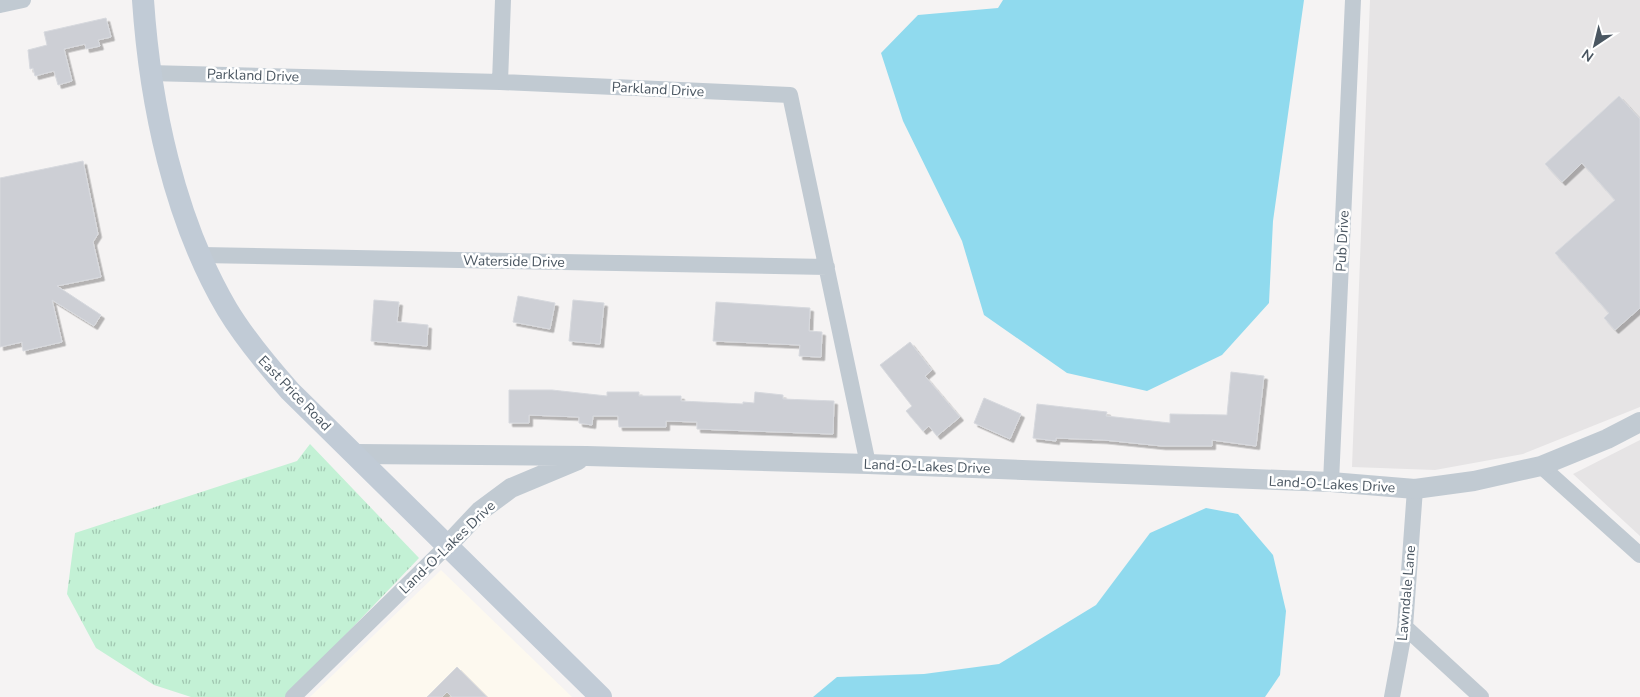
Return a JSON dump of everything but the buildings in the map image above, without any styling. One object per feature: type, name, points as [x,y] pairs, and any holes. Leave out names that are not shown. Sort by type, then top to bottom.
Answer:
[{"type":"main road","name":"East Price Road","points":[[143,0],[149,72],[163,142],[176,191],[201,255],[227,308],[251,346],[290,391],[601,697]]},
{"type":"street","points":[[0,5],[22,0]]},
{"type":"street","points":[[500,82],[503,0]]},
{"type":"street","name":"Pub Drive","points":[[1330,482],[1353,0]]},
{"type":"street","name":"Parkland Drive","points":[[149,72],[500,82],[790,95],[868,464]]},
{"type":"street","name":"Waterside Drive","points":[[201,255],[827,267]]},
{"type":"street","name":"Land-O-Lakes Drive","points":[[293,697],[447,546],[480,511],[511,488],[587,456],[868,464],[1330,482],[1415,489],[1474,481],[1541,466],[1607,439],[1640,422]]},
{"type":"street","points":[[356,454],[587,456]]},
{"type":"street","points":[[1541,466],[1640,555]]},
{"type":"street","name":"Lawndale Lane","points":[[1392,697],[1405,627],[1415,489]]},
{"type":"street","points":[[1405,627],[1481,697]]},
{"type":"shaded area","points":[[1370,0],[1640,0],[1640,407],[1523,454],[1435,470],[1352,467]]},
{"type":"shaded area","points":[[1640,440],[1640,536],[1573,474]]},
{"type":"shaded area","points":[[441,570],[572,697],[310,697]]},
{"type":"green space","points":[[310,444],[419,558],[286,697],[191,697],[154,685],[96,648],[67,594],[75,533],[297,461]]},
{"type":"water","points":[[1003,0],[1304,0],[1273,221],[1269,303],[1222,355],[1147,391],[1067,373],[984,315],[962,241],[903,121],[881,53],[918,15],[998,8]]},
{"type":"water","points":[[1206,508],[1238,514],[1273,555],[1286,611],[1280,675],[1265,697],[813,697],[837,677],[924,674],[999,664],[1096,605],[1150,533]]}]
